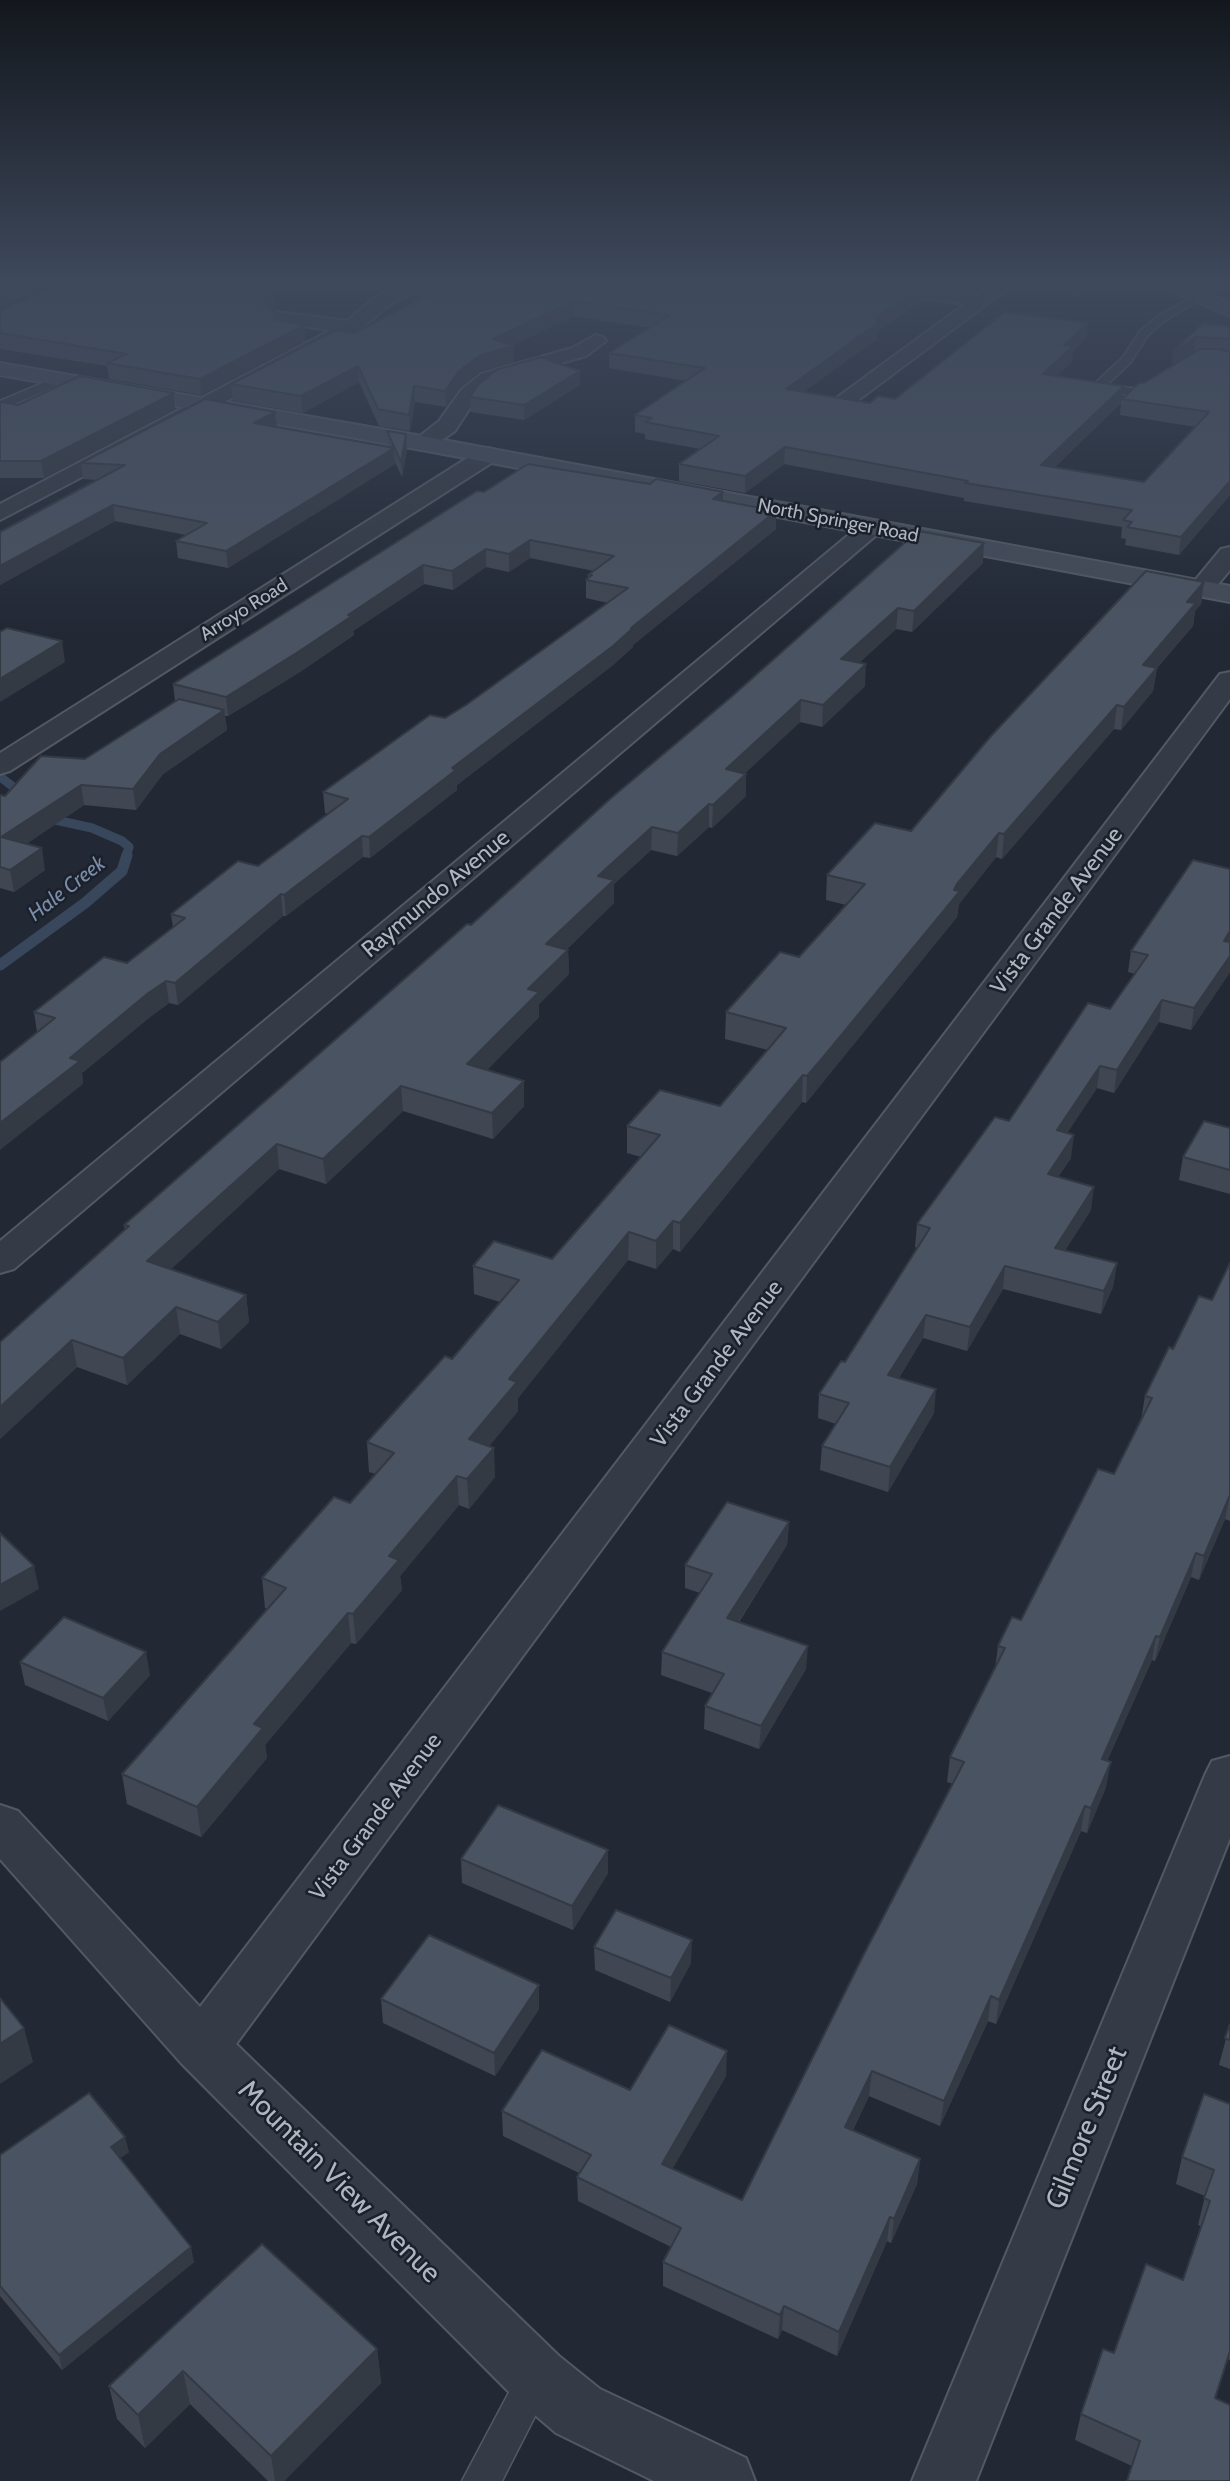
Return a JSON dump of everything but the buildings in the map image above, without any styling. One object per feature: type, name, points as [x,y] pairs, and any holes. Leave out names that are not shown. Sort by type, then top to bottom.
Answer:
[{"type":"street","name":"North Springer Road","points":[[152,396],[422,443],[1230,594]]},
{"type":"street","points":[[0,513],[223,396]]},
{"type":"street","points":[[422,443],[447,426],[467,396]]},
{"type":"street","points":[[846,401],[853,396]]},
{"type":"street","name":"Arroyo Road","points":[[0,765],[488,456]]},
{"type":"street","name":"Raymundo Avenue","points":[[0,1261],[872,527]]},
{"type":"street","points":[[1201,589],[1230,554]]},
{"type":"street","name":"Vista Grande Avenue","points":[[202,2047],[1230,680]]},
{"type":"street","name":"Gilmore Street","points":[[944,2481],[1230,1775]]},
{"type":"street","name":"Mountain View Avenue","points":[[0,1825],[202,2047],[537,2377],[578,2411],[723,2481]]},
{"type":"lane","points":[[0,406],[23,396]]},
{"type":"lane","points":[[481,2481],[537,2377]]},
{"type":"waterway","name":"Hale Creek","points":[[3,779],[25,796]]},
{"type":"waterway","name":"Hale Creek","points":[[47,815],[51,819],[92,828],[122,841],[129,847],[126,857]]},
{"type":"waterway","name":"Hale Creek","points":[[0,965],[85,903],[122,871],[127,855]]}]
